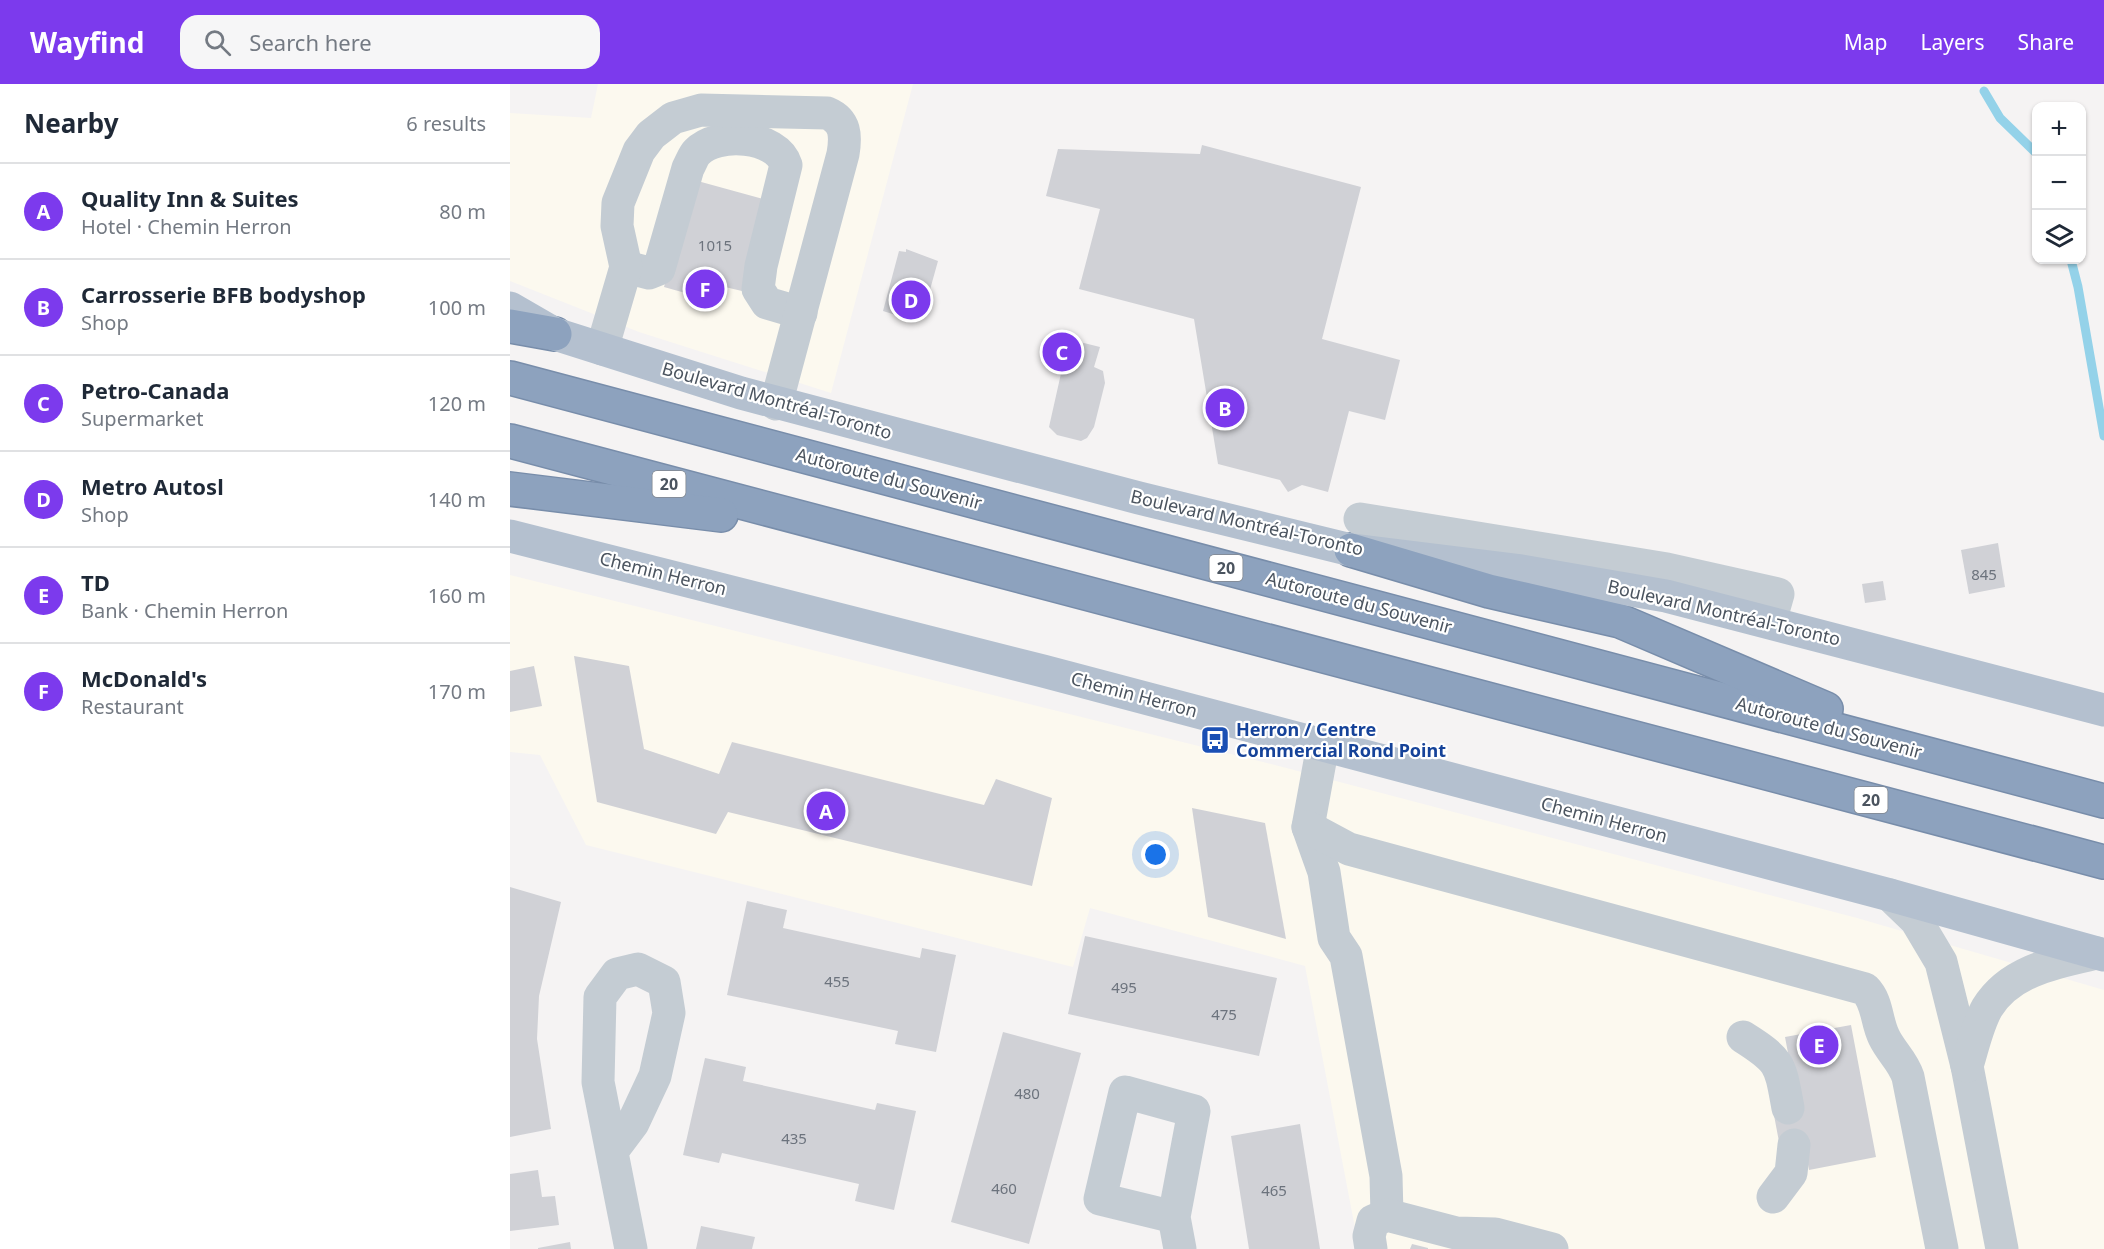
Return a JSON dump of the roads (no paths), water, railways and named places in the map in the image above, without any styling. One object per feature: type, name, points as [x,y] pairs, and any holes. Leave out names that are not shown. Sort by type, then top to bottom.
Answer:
[{"type":"highway","points":[[510,326],[555,334]]},
{"type":"highway","name":"Autoroute du Souvenir","points":[[510,378],[2104,801]]},
{"type":"highway","name":"20","points":[[510,441],[1638,737],[2104,862]]},
{"type":"highway","points":[[510,489],[583,500],[827,526]]},
{"type":"highway","points":[[1351,550],[1489,591],[1620,621],[1941,758]]},
{"type":"main road","name":"Boulevard Montréal-Toronto","points":[[510,308],[555,334],[776,404],[1351,550],[1503,568],[1617,586],[1770,622],[2104,710]]},
{"type":"main road","name":"Chemin Herron","points":[[510,536],[765,599],[1323,745],[1890,895],[2100,954]]},
{"type":"street","points":[[602,349],[626,267],[617,225],[618,203],[639,151],[664,124],[686,113],[701,110],[827,113],[842,125],[845,142],[776,404]]},
{"type":"street","points":[[626,267],[649,273],[659,269],[696,153],[708,145],[745,139],[776,149],[786,165],[761,266],[758,289],[767,303],[801,313]]},
{"type":"street","points":[[1360,519],[1667,569],[1778,594],[1770,622]]},
{"type":"street","points":[[1323,745],[1308,827],[1324,872],[1334,938],[1346,956],[1386,1176],[1387,1215]]},
{"type":"street","points":[[1308,827],[1349,849],[1865,989],[1872,997],[1884,1038],[1901,1059],[1908,1077],[1942,1249]]},
{"type":"street","points":[[1890,895],[1916,920],[1941,962],[1967,1066],[2002,1249]]},
{"type":"street","points":[[1967,1066],[1980,1025],[1988,1008],[2000,992],[2016,979],[2034,970],[2100,954]]},
{"type":"street","points":[[612,1151],[633,1122],[655,1076],[669,1013],[664,982],[638,969],[617,974],[600,997],[598,1082],[631,1249]]},
{"type":"street","points":[[1743,1037],[1769,1054],[1778,1065],[1788,1108]]},
{"type":"street","points":[[1773,1197],[1791,1173],[1795,1155],[1794,1145]]},
{"type":"street","points":[[1371,1249],[1369,1236],[1373,1221],[1387,1215],[1456,1233],[1495,1234],[1552,1249]]},
{"type":"street","points":[[1174,1217],[1180,1249]]},
{"type":"waterway","points":[[1984,91],[2000,118],[2032,149]]},
{"type":"waterway","points":[[2072,264],[2104,436]]},
{"type":"place","name":"McDonald's","points":[[705,289]]},
{"type":"place","name":"Metro Autosl","points":[[911,300]]},
{"type":"place","name":"Petro-Canada","points":[[1062,352]]},
{"type":"place","name":"Carrosserie BFB bodyshop","points":[[1225,408]]},
{"type":"place","name":"Herron / Centre Commercial Rond Point","points":[[1215,740]]},
{"type":"place","name":"Quality Inn & Suites","points":[[826,811]]},
{"type":"place","name":"TD","points":[[1819,1045]]}]
